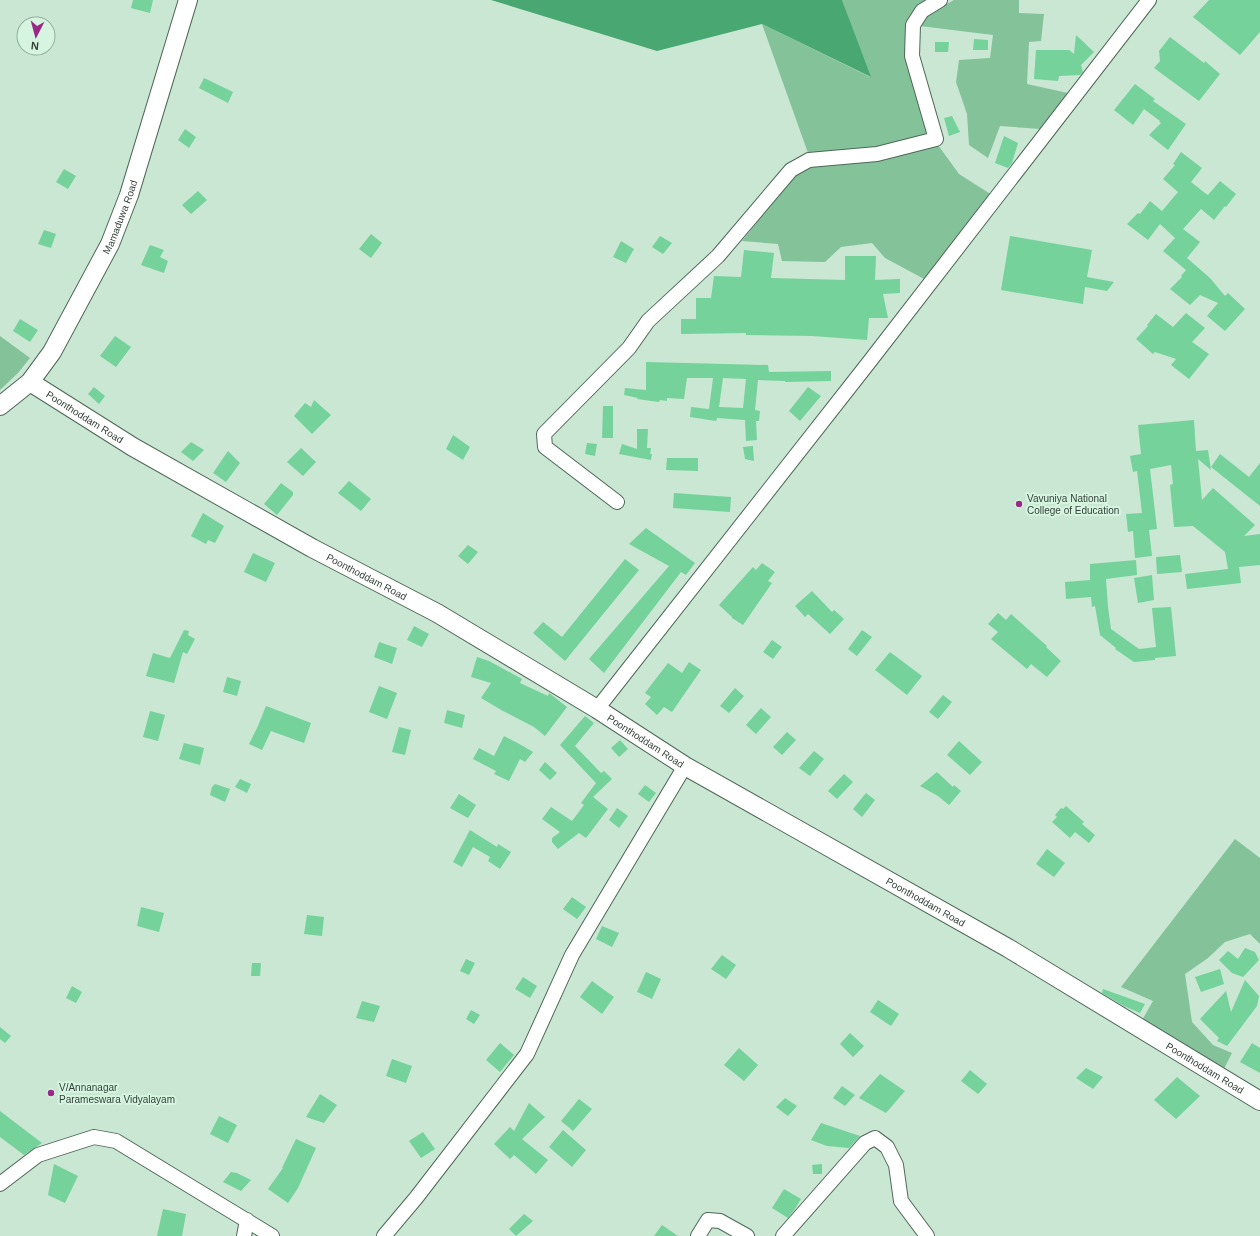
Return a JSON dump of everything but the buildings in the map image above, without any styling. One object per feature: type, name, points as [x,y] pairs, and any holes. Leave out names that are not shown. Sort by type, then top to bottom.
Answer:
[{"type":"street","name":"Mamaduwa Road","points":[[0,406],[30,382],[52,352],[110,244],[129,195],[188,0]]},
{"type":"street","points":[[617,502],[545,447],[544,434],[629,348],[648,321],[718,256],[791,170],[809,160],[877,154],[936,139],[912,56],[912,25],[922,11],[940,0]]},
{"type":"street","points":[[597,709],[860,374],[1149,0]]},
{"type":"street","name":"Poonthoddam Road","points":[[30,382],[133,447],[312,548],[437,613],[597,709],[685,766],[1008,948],[1260,1101]]},
{"type":"street","points":[[384,1236],[416,1198],[527,1054],[572,955],[685,766]]},
{"type":"street","points":[[0,1184],[38,1155],[94,1137],[116,1141],[272,1236]]},
{"type":"street","points":[[783,1236],[865,1143],[875,1138],[887,1147],[896,1165],[902,1201],[927,1236]]},
{"type":"street","points":[[244,1236],[247,1220]]},
{"type":"street","points":[[698,1236],[708,1220],[720,1221],[747,1236]]},
{"type":"shaded area","points":[[491,0],[842,0],[871,77],[762,24],[657,51]]},
{"type":"shaded area","points":[[842,0],[927,0],[907,57],[928,135],[876,147],[834,152],[808,153],[762,24],[870,77]]},
{"type":"shaded area","points":[[954,0],[1019,0],[1019,13],[1044,14],[1041,41],[1029,42],[1027,84],[1068,93],[1040,129],[1000,126],[988,158],[969,145],[967,114],[956,82],[959,60],[990,58],[993,35],[920,26],[927,15]]},
{"type":"shaded area","points":[[938,145],[959,174],[992,195],[926,280],[885,258],[872,243],[841,247],[825,262],[782,261],[778,244],[742,241],[795,175],[812,167],[878,161]]},
{"type":"shaded area","points":[[0,336],[30,358],[18,373],[0,390]]},
{"type":"shaded area","points":[[1235,839],[1260,858],[1260,944],[1250,934],[1225,942],[1208,958],[1185,974],[1192,1022],[1213,1045],[1232,1053],[1223,1071],[1141,1022],[1153,1001],[1121,987]]},
{"type":"place","name":"Vavuniya National College of Education","points":[[1019,504]]},
{"type":"place","name":"V/Annanagar Parameswara Vidyalayam","points":[[51,1093]]}]
